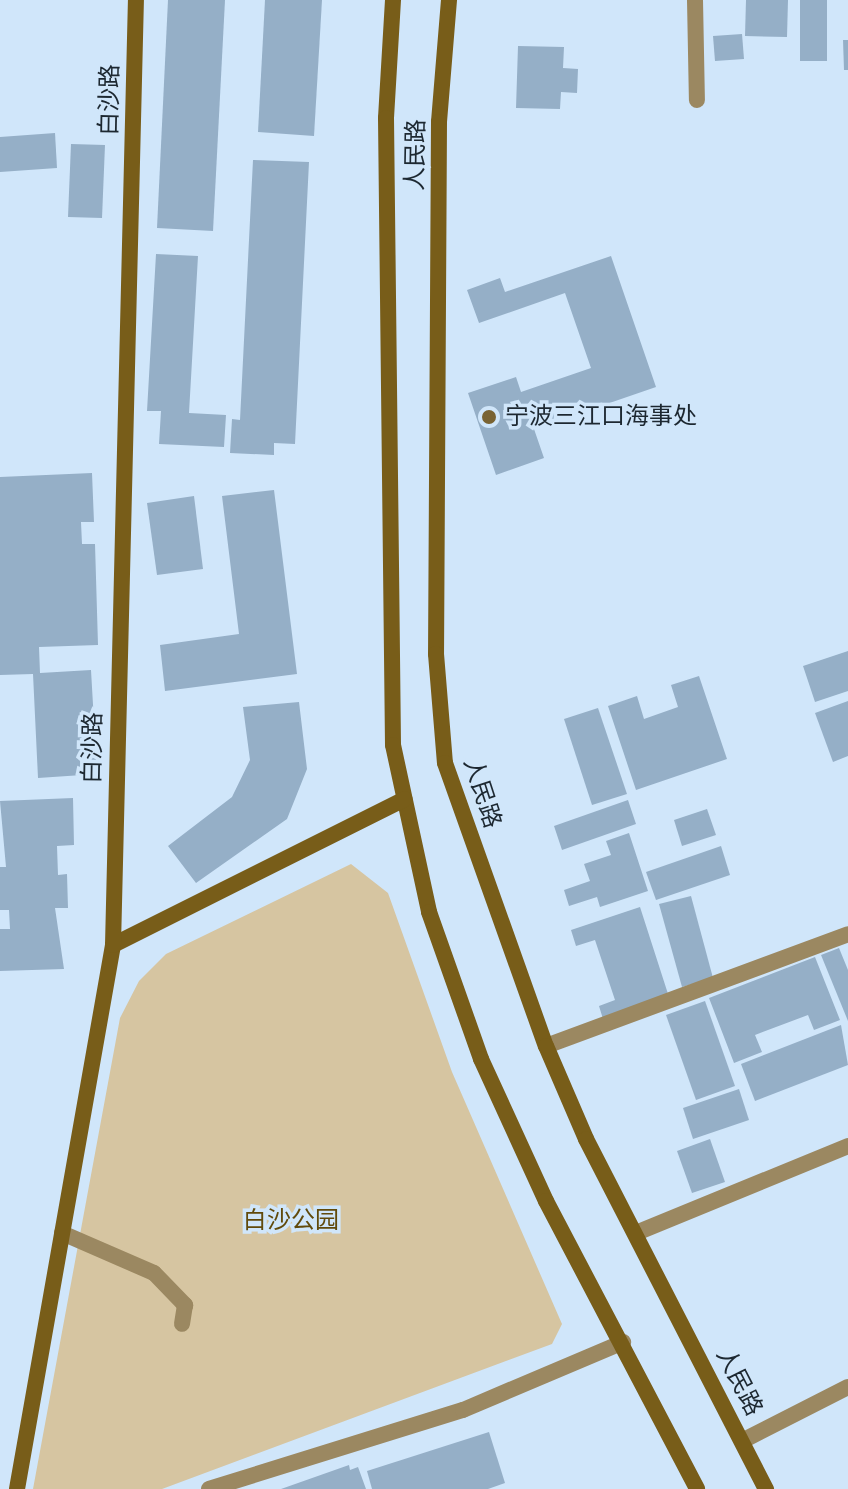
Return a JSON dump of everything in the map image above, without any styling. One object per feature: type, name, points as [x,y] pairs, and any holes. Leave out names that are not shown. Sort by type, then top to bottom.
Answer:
[{"type":"main road","name":"白沙路","points":[[17,1489],[113,945],[136,0]]},
{"type":"main road","name":"人民路","points":[[393,0],[386,134],[393,745],[404,799],[429,912],[481,1059],[546,1201],[623,1342],[697,1489]]},
{"type":"main road","name":"人民路","points":[[449,0],[439,122],[436,638],[445,763],[546,1046],[586,1139],[766,1489]]},
{"type":"main road","points":[[113,945],[404,799]]},
{"type":"street","points":[[695,0],[697,100]]},
{"type":"street","points":[[546,1046],[848,934]]},
{"type":"street","points":[[636,1233],[848,1146]]},
{"type":"street","points":[[62,1233],[154,1273],[185,1305],[182,1324]]},
{"type":"street","points":[[209,1489],[463,1410],[623,1342]]},
{"type":"street","points":[[742,1441],[848,1387]]},
{"type":"green space","name":"白沙公园","points":[[351,864],[388,893],[452,1072],[562,1324],[552,1344],[162,1489],[33,1489],[120,1018],[139,981],[166,954]]},
{"type":"building","points":[[168,0],[225,0],[213,231],[157,228]]},
{"type":"building","points":[[265,0],[322,0],[314,136],[258,132]]},
{"type":"building","points":[[746,0],[788,0],[787,37],[745,36]]},
{"type":"building","points":[[800,0],[827,0],[827,61],[800,61]]},
{"type":"building","points":[[742,34],[744,59],[715,61],[713,36]]},
{"type":"building","points":[[843,40],[848,40],[848,70],[844,70]]},
{"type":"building","points":[[518,46],[564,47],[563,68],[578,69],[577,93],[561,92],[560,109],[516,108]]},
{"type":"building","points":[[55,133],[57,168],[0,172],[0,137]]},
{"type":"building","points":[[71,144],[105,145],[102,218],[68,217]]},
{"type":"building","points":[[253,160],[309,162],[295,444],[274,443],[274,455],[230,453],[232,419],[240,420]]},
{"type":"building","points":[[156,254],[198,256],[189,413],[226,415],[224,447],[159,444],[161,411],[147,411]]},
{"type":"building","points":[[611,256],[656,387],[534,429],[544,458],[496,475],[468,393],[516,377],[521,392],[591,368],[565,293],[479,323],[467,290],[500,278],[505,292]]},
{"type":"building","points":[[92,473],[94,522],[81,522],[82,544],[95,544],[98,645],[39,647],[40,673],[91,670],[97,774],[38,778],[33,674],[0,675],[0,477]]},
{"type":"building","points":[[274,490],[297,674],[165,691],[160,645],[239,634],[222,496]]},
{"type":"building","points":[[194,496],[203,569],[157,575],[147,503]]},
{"type":"building","points":[[848,651],[848,691],[815,702],[803,666]]},
{"type":"building","points":[[699,676],[727,759],[636,790],[608,706],[637,696],[644,719],[678,707],[671,685]]},
{"type":"building","points":[[848,701],[848,756],[833,762],[815,713]]},
{"type":"building","points":[[299,702],[307,769],[287,819],[196,883],[168,846],[232,797],[250,760],[243,707]]},
{"type":"building","points":[[598,708],[627,794],[592,805],[564,719]]},
{"type":"building","points":[[73,798],[74,845],[57,846],[58,875],[67,874],[68,908],[55,908],[64,969],[0,971],[0,929],[10,929],[9,910],[0,910],[0,867],[6,867],[0,801]]},
{"type":"building","points":[[628,800],[636,824],[562,850],[554,826]]},
{"type":"building","points":[[707,809],[716,835],[682,846],[674,820]]},
{"type":"building","points":[[629,833],[648,891],[600,907],[597,897],[569,906],[564,890],[590,881],[584,864],[611,855],[606,841]]},
{"type":"building","points":[[721,846],[730,875],[656,900],[646,872]]},
{"type":"building","points":[[691,896],[713,978],[682,987],[659,904]]},
{"type":"building","points":[[640,907],[669,997],[603,1019],[599,1006],[615,1000],[595,940],[576,946],[571,930]]},
{"type":"building","points":[[839,948],[848,970],[848,1021],[821,955]]},
{"type":"building","points":[[815,957],[840,1020],[814,1030],[808,1015],[755,1035],[762,1052],[734,1063],[709,998]]},
{"type":"building","points":[[705,1001],[735,1086],[696,1100],[666,1015]]},
{"type":"building","points":[[841,1025],[848,1065],[755,1101],[741,1064]]},
{"type":"building","points":[[739,1089],[749,1120],[693,1139],[683,1108]]},
{"type":"building","points":[[710,1139],[725,1182],[692,1193],[677,1151]]},
{"type":"building","points":[[489,1432],[505,1483],[488,1489],[372,1489],[367,1471]]},
{"type":"building","points":[[349,1465],[350,1470],[358,1467],[366,1489],[281,1489]]},
{"type":"place","name":"宁波三江口海事处","points":[[489,417]]}]
